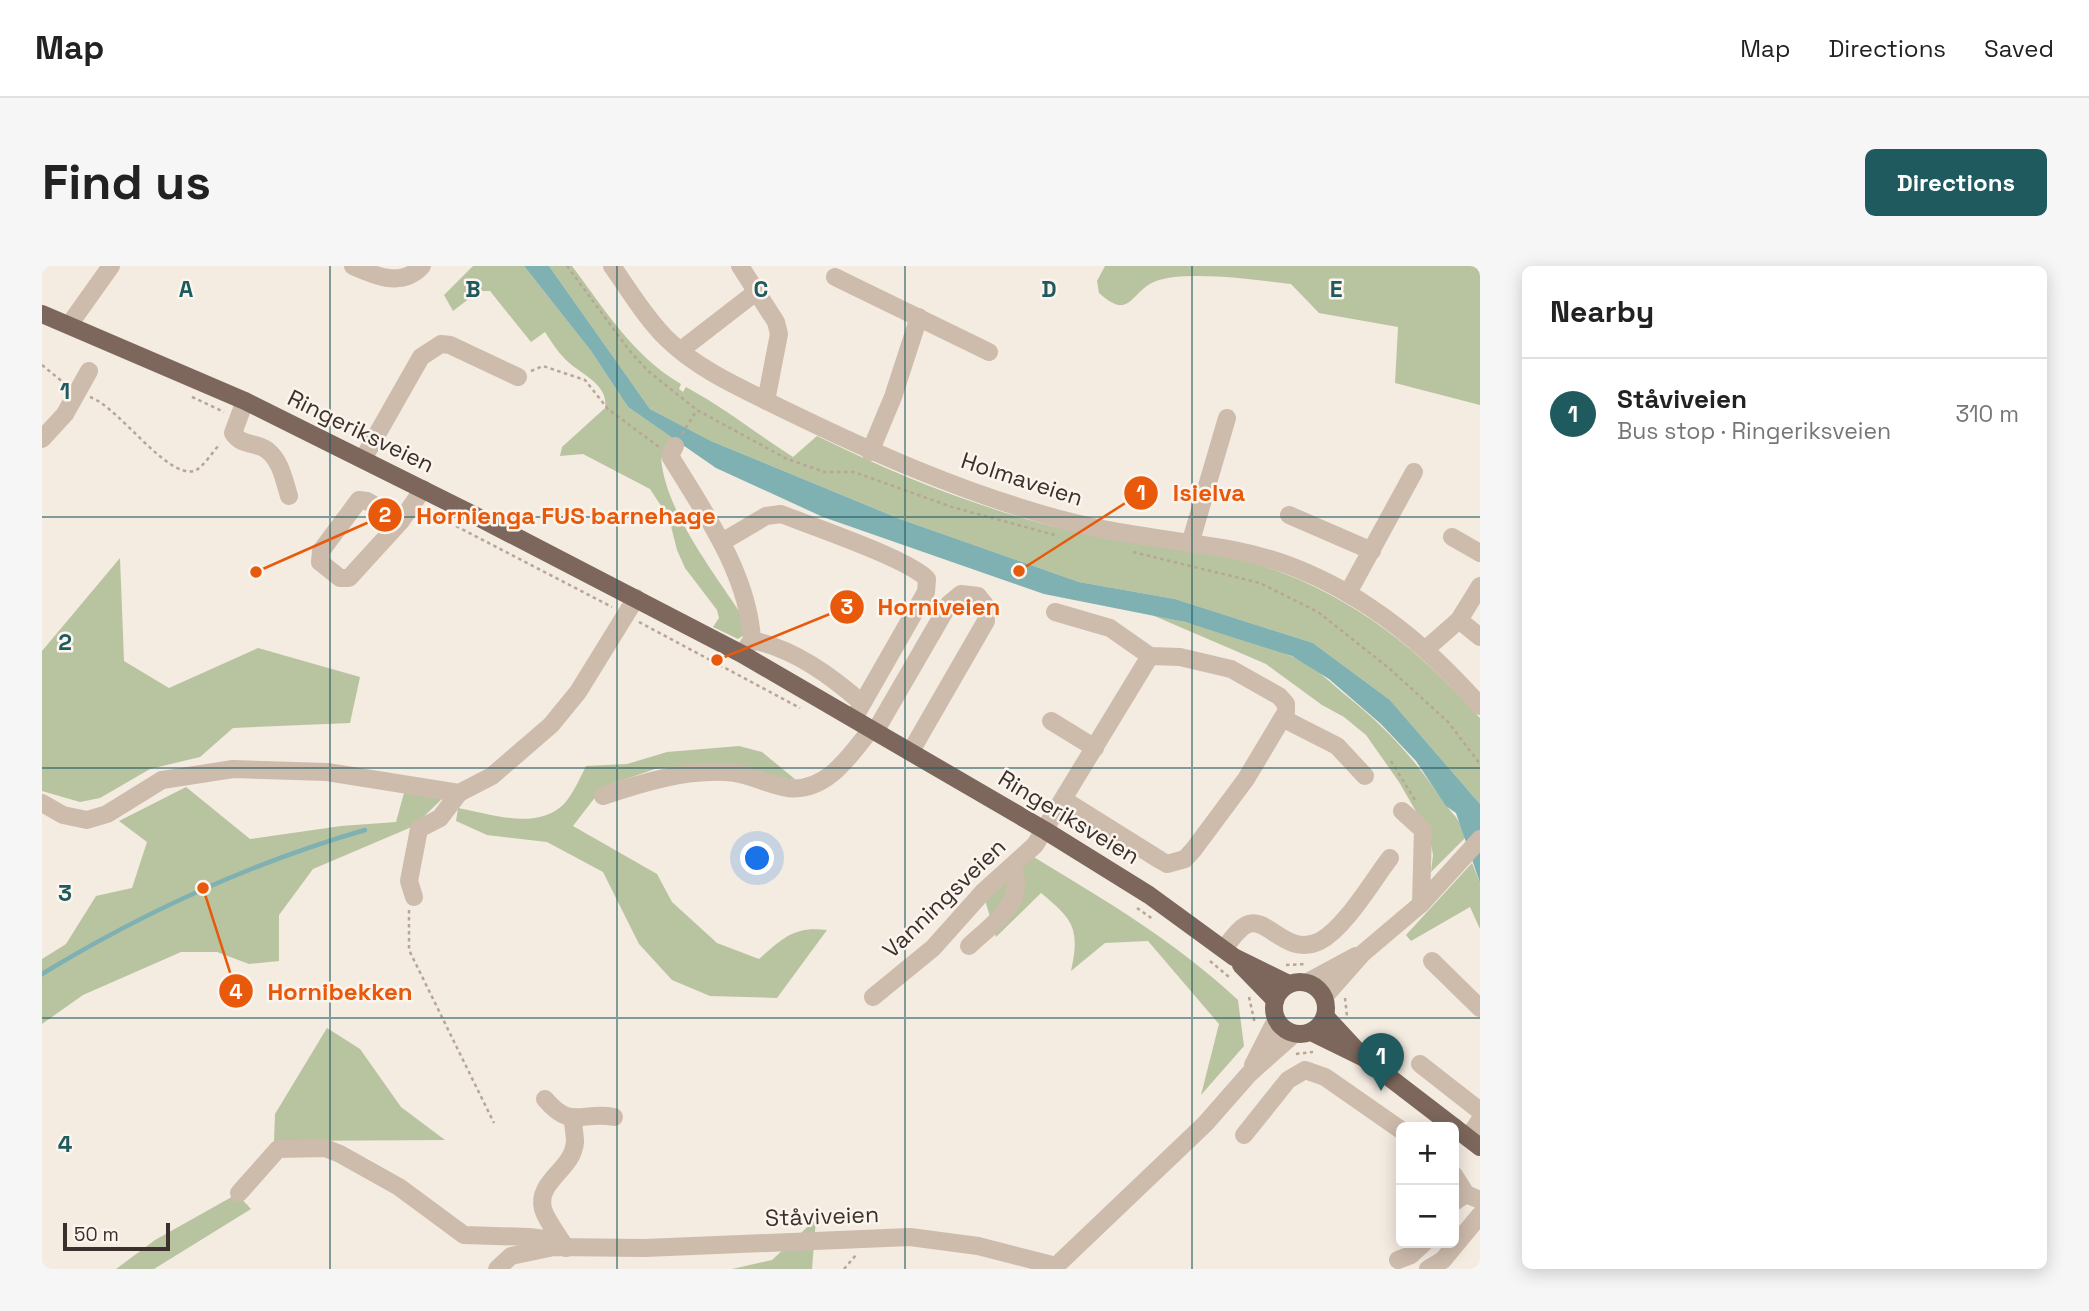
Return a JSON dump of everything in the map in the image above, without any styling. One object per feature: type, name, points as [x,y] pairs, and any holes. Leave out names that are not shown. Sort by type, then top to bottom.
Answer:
[{"type":"main road","name":"Ringeriksveien","points":[[42,314],[69,325],[238,417],[363,459],[418,496],[747,647],[858,710],[874,729],[1149,895],[1229,953],[1275,1000]]},
{"type":"main road","name":"Ringeriksveien","points":[[1229,953],[1298,983]]},
{"type":"main road","points":[[1364,1058],[1276,1020],[1275,1000],[1298,983],[1316,988],[1324,997],[1325,1016],[1364,1058],[1464,1135]]},
{"type":"main road","points":[[1303,1033],[1325,1016]]},
{"type":"street","points":[[69,325],[111,266]]},
{"type":"street","points":[[353,266],[383,279],[402,277],[422,266]]},
{"type":"street","name":"Holmaveien","points":[[612,266],[647,316],[681,350],[722,379],[870,452],[1063,520],[1237,551],[1296,569],[1348,593],[1426,649],[1480,706]]},
{"type":"street","points":[[740,266],[776,322],[779,334],[766,401]]},
{"type":"street","points":[[835,277],[989,352]]},
{"type":"street","points":[[681,350],[756,292]]},
{"type":"street","points":[[870,452],[919,317]]},
{"type":"street","points":[[363,459],[421,357],[432,348],[440,344],[450,345],[518,377]]},
{"type":"street","points":[[42,439],[65,414],[89,371]]},
{"type":"street","points":[[238,417],[236,439],[266,449],[281,469],[289,496]]},
{"type":"street","points":[[1190,544],[1227,418]]},
{"type":"street","points":[[672,451],[722,542],[751,615],[747,647],[773,645],[812,665],[858,710],[926,592],[927,579],[921,572],[780,514],[766,516],[722,542]]},
{"type":"street","points":[[1348,593],[1415,472]]},
{"type":"street","points":[[401,521],[367,500],[359,500],[321,551],[320,562],[340,578],[349,578],[401,521],[418,496]]},
{"type":"street","points":[[1289,515],[1371,551]]},
{"type":"street","points":[[1452,537],[1480,553]]},
{"type":"street","points":[[1426,649],[1459,620],[1480,586]]},
{"type":"street","points":[[603,796],[669,778],[720,772],[742,772],[787,788],[805,787],[828,778],[874,729],[948,604],[961,594],[969,592],[978,596],[986,606],[986,621],[911,751]]},
{"type":"street","points":[[414,897],[409,881],[419,829],[440,818],[459,793],[492,776],[551,725],[578,692],[636,598]]},
{"type":"street","points":[[1055,612],[1110,628],[1150,656],[1180,657],[1231,669],[1279,696],[1286,704],[1283,719],[1246,779],[1194,849],[1176,862],[1160,860],[1064,800]]},
{"type":"street","points":[[1459,620],[1480,637]]},
{"type":"street","name":"Vanningsveien","points":[[873,997],[933,948],[983,892],[1012,868],[1046,831],[1150,656]]},
{"type":"street","points":[[1283,719],[1337,746],[1366,776]]},
{"type":"street","points":[[1051,721],[1095,748]]},
{"type":"street","points":[[42,803],[63,815],[87,820],[107,814],[162,780],[233,769],[327,772],[459,793]]},
{"type":"street","points":[[1404,813],[1423,830],[1421,904]]},
{"type":"street","points":[[1324,997],[1362,954],[1421,904],[1480,839]]},
{"type":"street","points":[[1229,953],[1244,926],[1256,923],[1292,945],[1306,946],[1322,940],[1341,922],[1390,858]]},
{"type":"street","points":[[969,946],[1009,908],[1019,881],[1012,868]]},
{"type":"street","points":[[1298,983],[1362,954]]},
{"type":"street","points":[[1432,961],[1480,1008]]},
{"type":"street","name":"Ståviveien","points":[[1249,1074],[1276,1020]]},
{"type":"street","name":"Ståviveien","points":[[497,1269],[511,1256],[560,1247],[645,1248],[910,1237],[978,1246],[1056,1267],[1205,1124],[1249,1074],[1303,1033]]},
{"type":"street","points":[[1420,1064],[1480,1111]]},
{"type":"street","points":[[1244,1135],[1288,1080],[1305,1070],[1325,1077],[1396,1127]]},
{"type":"street","points":[[545,1098],[558,1112],[573,1119],[595,1115],[614,1117]]},
{"type":"street","points":[[560,1247],[544,1213],[541,1199],[543,1189],[561,1171],[575,1143],[573,1119]]},
{"type":"street","points":[[1464,1135],[1480,1120]]},
{"type":"street","name":"Ståviveien","points":[[239,1193],[278,1149],[325,1148],[399,1187],[464,1235],[545,1239],[560,1247]]},
{"type":"street","points":[[1428,1269],[1443,1261],[1477,1224]]},
{"type":"street","points":[[1398,1260],[1411,1255],[1419,1248]]},
{"type":"path","points":[[42,365],[77,394],[94,398],[137,432],[156,457],[186,470],[198,469],[238,417],[188,395]]},
{"type":"path","points":[[518,377],[543,366],[586,380],[608,409],[672,451],[697,410]]},
{"type":"path","points":[[418,496],[626,615],[810,713]]},
{"type":"path","points":[[1391,761],[1415,800],[1404,813]]},
{"type":"path","points":[[414,897],[409,910],[409,950],[494,1123]]},
{"type":"path","points":[[1132,904],[1163,927]]},
{"type":"path","points":[[1206,957],[1232,980]]},
{"type":"path","points":[[1285,965],[1310,964]]},
{"type":"path","points":[[1346,989],[1349,1023]]},
{"type":"path","points":[[1243,990],[1248,995],[1255,1025]]},
{"type":"green space","points":[[473,266],[524,266],[591,351],[628,407],[673,438],[661,456],[671,497],[692,540],[743,617],[744,635],[738,639],[713,627],[719,618],[717,610],[685,568],[677,550],[669,518],[650,489],[583,454],[560,456],[562,447],[605,408],[605,399],[598,385],[565,359],[545,332],[531,342],[490,291],[479,291],[453,311],[444,295]]},
{"type":"green space","points":[[549,266],[572,266],[634,346],[664,373],[681,384],[679,389],[683,392],[686,387],[700,395],[793,457],[817,436],[915,480],[981,505],[1103,538],[1241,559],[1311,585],[1343,602],[1401,642],[1454,690],[1480,718],[1480,804],[1390,700],[1313,643],[1175,599],[1079,582],[900,519],[711,441],[650,409]]},
{"type":"green space","points":[[1105,266],[1480,266],[1480,405],[1395,383],[1398,327],[1319,313],[1291,284],[1185,276],[1156,281],[1130,302],[1118,305],[1099,293],[1097,281]]},
{"type":"green space","points":[[120,558],[124,661],[169,688],[258,648],[360,677],[350,723],[233,728],[200,757],[150,769],[100,798],[80,802],[42,791],[42,651]]},
{"type":"green space","points":[[1152,615],[1240,637],[1298,659],[1325,677],[1398,743],[1456,818],[1465,838],[1431,872],[1433,855],[1429,834],[1399,782],[1366,735],[1266,664]]},
{"type":"green space","points":[[739,746],[762,752],[796,780],[688,766],[655,769],[603,787],[573,826],[657,874],[672,902],[717,943],[759,959],[775,945],[797,932],[827,930],[777,998],[710,996],[672,980],[639,944],[603,872],[547,842],[487,835],[456,821],[458,808],[527,819],[553,812],[567,800],[586,766],[627,764],[667,752]]},
{"type":"green space","points":[[186,787],[250,839],[341,826],[396,822],[404,793],[442,799],[414,826],[313,869],[279,915],[279,961],[249,964],[217,952],[181,952],[83,995],[42,1024],[42,959],[66,944],[96,896],[132,888],[147,842],[119,821]]},
{"type":"green space","points":[[1032,856],[1165,941],[1238,1000],[1244,1046],[1201,1095],[1219,1024],[1148,941],[1105,943],[1071,971],[1075,945],[1072,926],[1061,911],[1041,893],[996,937],[985,900]]},
{"type":"green space","points":[[1472,863],[1480,883],[1480,929],[1470,907],[1411,941],[1406,935]]},
{"type":"green space","points":[[327,1028],[360,1049],[401,1107],[445,1140],[274,1141],[275,1114]]},
{"type":"green space","points":[[237,1194],[251,1209],[154,1269],[116,1269],[155,1240]]},
{"type":"green space","points":[[816,1219],[812,1269],[732,1269],[772,1260]]},
{"type":"water","points":[[524,266],[549,266],[650,409],[711,441],[900,519],[1079,582],[1175,599],[1313,643],[1390,700],[1480,804],[1480,883],[1456,813],[1446,806],[1416,761],[1381,724],[1329,679],[1292,656],[1185,622],[1044,594],[823,517],[716,468],[628,407],[591,351]]},
{"type":"waterway","points":[[42,974],[119,930],[199,891],[281,858],[365,830]]},
{"type":"place","name":"Isielva","points":[[1019,571]]},
{"type":"place","name":"Hornienga FUS barnehage","points":[[256,572]]},
{"type":"place","name":"Horniveien","points":[[717,660]]},
{"type":"place","name":"Hornibekken","points":[[203,888]]},
{"type":"place","name":"Ståviveien","points":[[1381,1091]]}]
